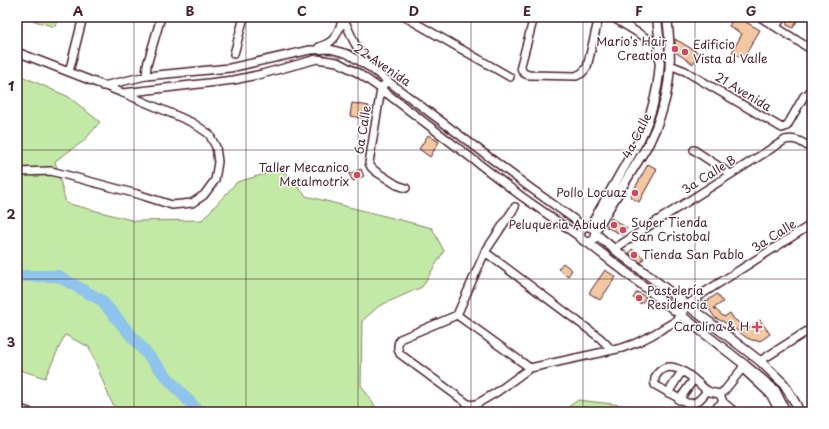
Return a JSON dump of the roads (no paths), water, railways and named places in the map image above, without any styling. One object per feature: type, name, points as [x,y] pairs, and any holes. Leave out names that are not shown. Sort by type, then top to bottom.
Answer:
[{"type":"main road","name":"4a Calle","points":[[591,230],[648,124],[653,108],[660,62],[657,17]]},
{"type":"main road","name":"4a Calle","points":[[591,230],[649,143],[657,128],[663,111],[670,78],[667,17]]},
{"type":"main road","points":[[786,412],[776,409],[775,390],[584,240],[580,233],[581,230],[591,230],[760,361],[784,384],[799,412]]},
{"type":"main road","points":[[584,240],[592,240],[595,236],[591,230]]},
{"type":"street","points":[[69,72],[83,17]]},
{"type":"street","points":[[146,76],[147,64],[161,17]]},
{"type":"street","points":[[234,54],[244,17]]},
{"type":"street","points":[[405,17],[510,77]]},
{"type":"street","points":[[534,17],[521,65],[523,72],[529,75],[576,76],[582,73],[587,67],[599,17]]},
{"type":"street","points":[[612,17],[648,39],[659,41]]},
{"type":"street","points":[[760,17],[812,50]]},
{"type":"street","points":[[776,27],[782,17]]},
{"type":"street","points":[[310,50],[327,45],[337,36],[343,18]]},
{"type":"street","points":[[343,18],[354,42],[369,67]]},
{"type":"street","name":"22 Avenida","points":[[103,86],[146,76],[230,68],[310,50],[330,50],[348,54],[387,80],[529,187],[591,230]]},
{"type":"street","points":[[17,52],[175,114],[193,123],[209,134],[216,147],[218,162],[215,180],[204,196],[192,203],[172,205],[51,171],[17,172]]},
{"type":"street","name":"22 Avenida","points":[[122,93],[234,80],[317,59],[337,62],[358,73],[521,196],[584,240]]},
{"type":"street","name":"21 Avenida","points":[[670,65],[685,71],[783,128],[787,126],[808,93]]},
{"type":"street","points":[[230,68],[234,80]]},
{"type":"street","name":"6a Calle","points":[[387,80],[381,90],[369,163],[374,171],[397,186],[406,188]]},
{"type":"street","name":"3a Calle B","points":[[614,249],[782,142],[792,139],[799,141],[812,149]]},
{"type":"street","points":[[694,150],[730,174]]},
{"type":"street","points":[[521,196],[529,187]]},
{"type":"street","points":[[516,207],[485,252],[458,315],[400,339],[397,344],[400,354],[465,403],[471,405],[477,404],[497,392],[530,368],[612,350],[636,343],[674,322],[681,315],[687,305]]},
{"type":"street","name":"3a Calle","points":[[687,305],[812,224]]},
{"type":"street","points":[[485,252],[600,338],[612,350]]},
{"type":"street","points":[[458,315],[530,368]]},
{"type":"street","points":[[760,361],[812,328]]},
{"type":"street","points":[[720,394],[744,366]]},
{"type":"street","points":[[707,391],[696,403],[692,404],[679,400],[655,385],[654,381],[658,372],[672,367],[682,371],[694,379],[707,391],[720,394]]},
{"type":"street","points":[[668,393],[682,371]]},
{"type":"street","points":[[679,400],[694,379]]},
{"type":"street","points":[[720,394],[723,402],[735,412]]},
{"type":"street","points":[[718,412],[717,407],[723,402]]},
{"type":"street","points":[[17,408],[30,412]]},
{"type":"waterway","points":[[17,276],[58,276],[101,300],[171,382],[199,412]]},
{"type":"place","name":"Mario's Hair Creation","points":[[675,49]]},
{"type":"place","name":"Edificio Vista al Valle","points":[[685,52]]},
{"type":"place","name":"Taller Mecanico Metalmotrix","points":[[357,175]]},
{"type":"place","name":"Pollo Locuaz","points":[[635,193]]},
{"type":"place","name":"Peluqueria Abiud","points":[[614,225]]},
{"type":"place","name":"Super Tienda San Cristobal","points":[[623,230]]},
{"type":"place","name":"Tienda San Pablo","points":[[634,255]]},
{"type":"place","name":"Pastelería Residencia","points":[[639,298]]},
{"type":"place","name":"Carolina & H","points":[[757,327]]}]
